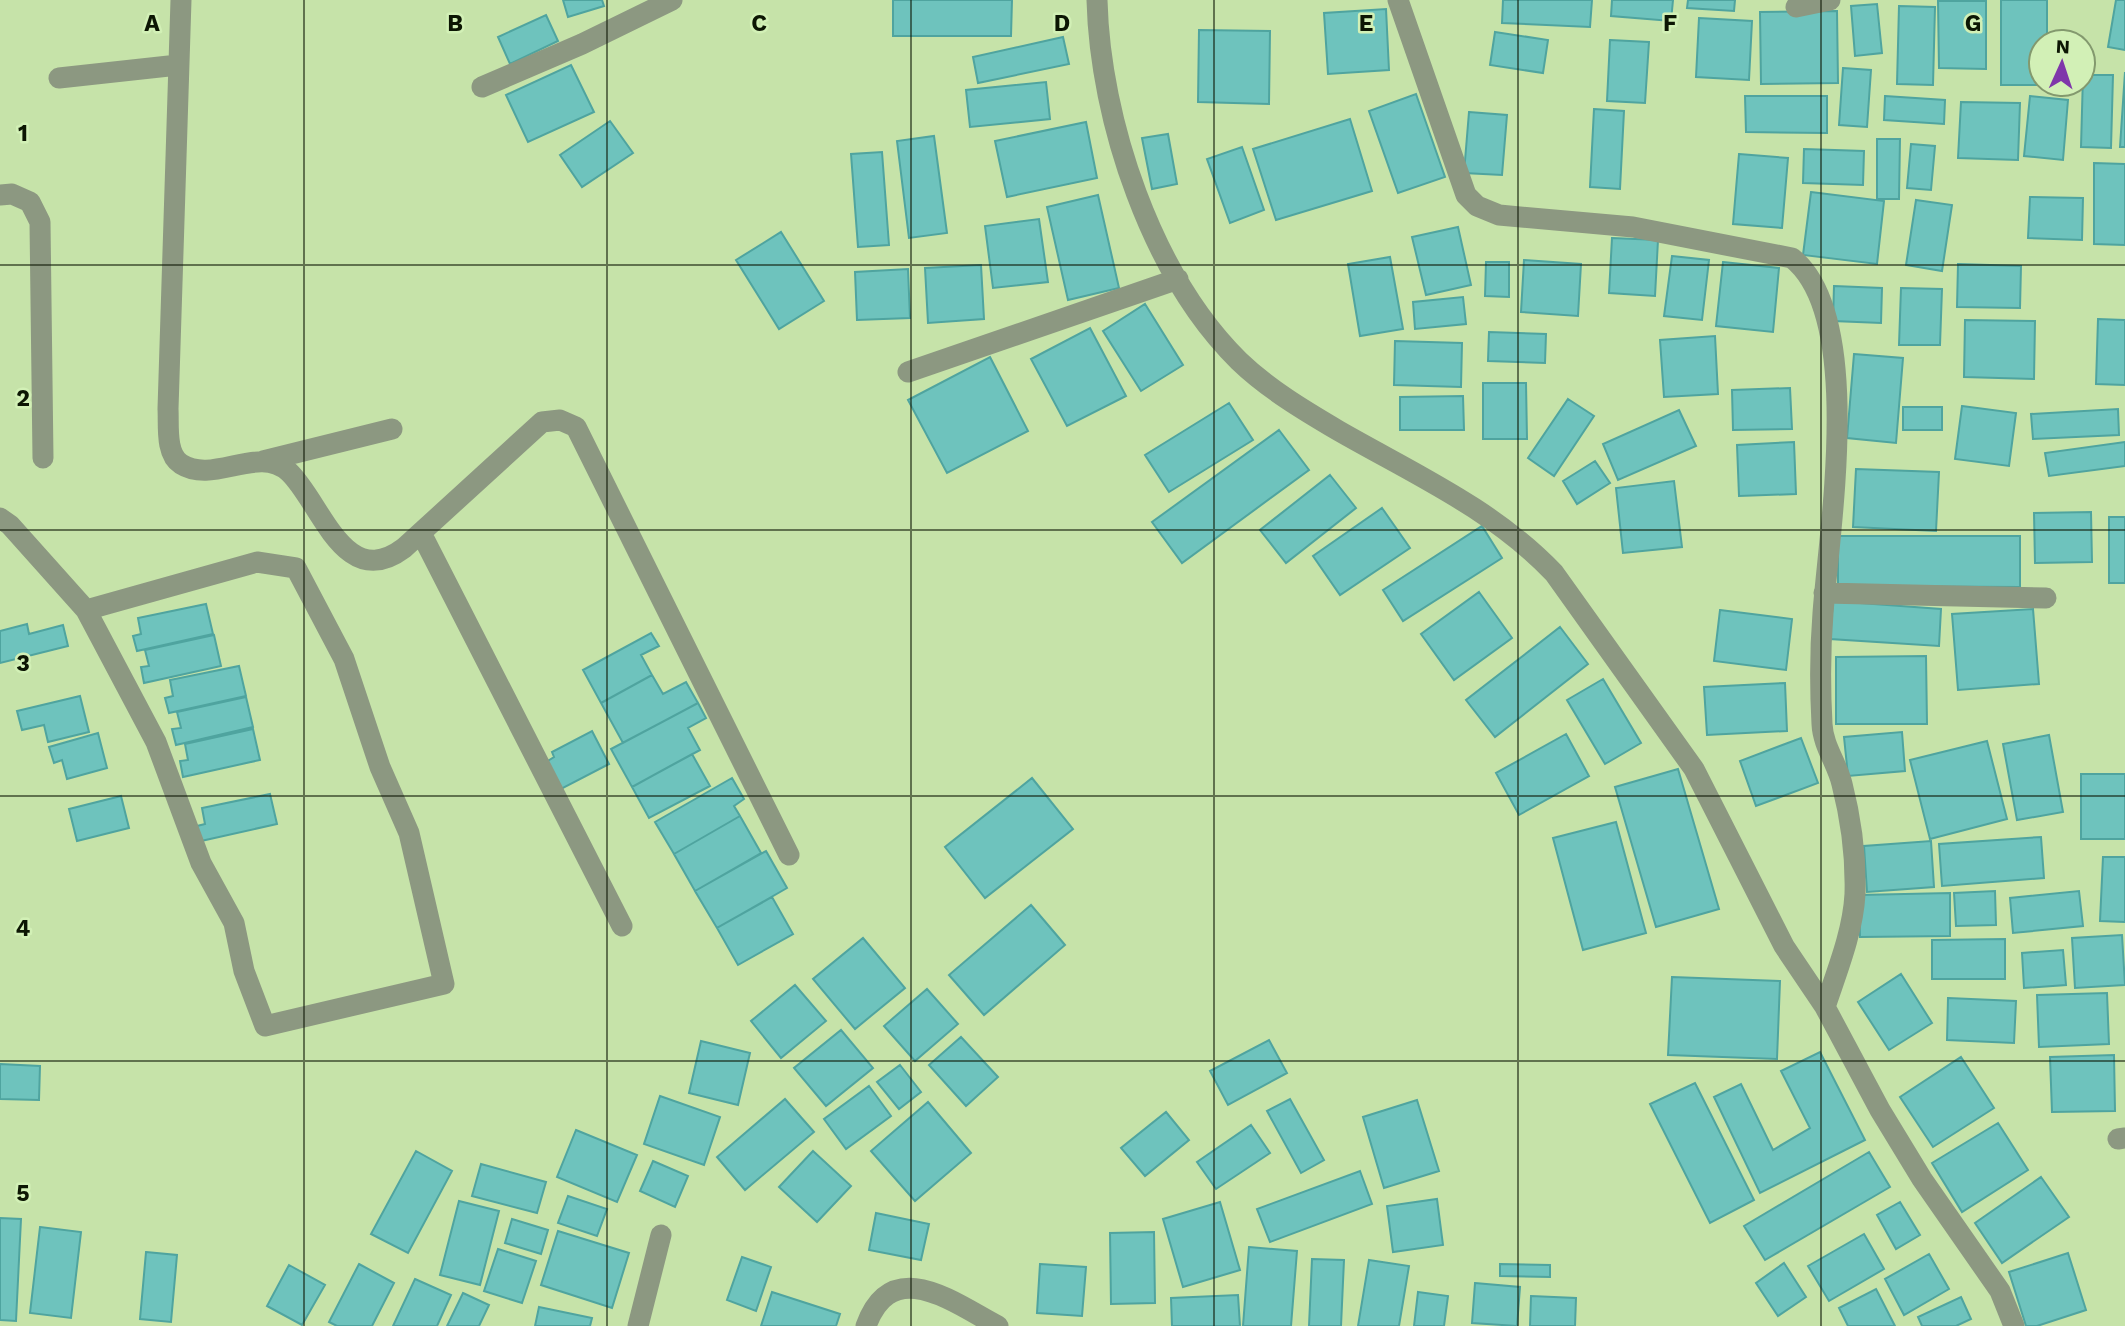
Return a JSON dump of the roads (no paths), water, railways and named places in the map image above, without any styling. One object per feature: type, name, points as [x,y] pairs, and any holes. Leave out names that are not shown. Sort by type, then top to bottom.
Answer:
[{"type":"street","points":[[181,0],[169,439],[173,456],[180,464],[197,469],[263,461],[391,429]]},
{"type":"street","points":[[482,87],[582,44],[672,0]]},
{"type":"street","points":[[1097,0],[1098,34],[1105,87],[1119,140],[1153,231],[1178,279],[1217,336],[1240,362],[1272,388],[1340,431],[1474,506],[1530,548],[1554,573],[1694,769],[1784,946],[1825,1007],[1880,1110],[1922,1179],[2000,1291],[2014,1326]]},
{"type":"street","points":[[1398,0],[1466,195],[1477,206],[1499,215],[1647,229],[1793,258],[1801,265],[1815,289],[1829,336],[1838,410],[1836,491],[1824,593],[1822,728],[1827,749],[1841,781],[1855,879],[1851,925],[1825,1007]]},
{"type":"street","points":[[1796,7],[1830,0]]},
{"type":"street","points":[[59,78],[178,65]]},
{"type":"street","points":[[0,195],[12,194],[30,202],[40,222],[43,458]]},
{"type":"street","points":[[908,372],[1178,279]]},
{"type":"street","points":[[263,461],[276,464],[290,472],[332,535],[350,551],[365,559],[379,561],[391,557],[421,533],[542,422],[560,420],[576,427],[789,855]]},
{"type":"street","points":[[0,518],[86,610],[156,742],[201,863],[234,923],[244,971],[265,1026],[444,984],[409,833],[380,767],[344,659],[296,568],[257,562],[86,610]]},
{"type":"street","points":[[421,533],[622,926]]},
{"type":"street","points":[[1824,593],[2046,598]]},
{"type":"street","points":[[638,1326],[661,1235]]},
{"type":"street","points":[[866,1326],[871,1312],[886,1293],[903,1287],[925,1288],[999,1326]]}]
